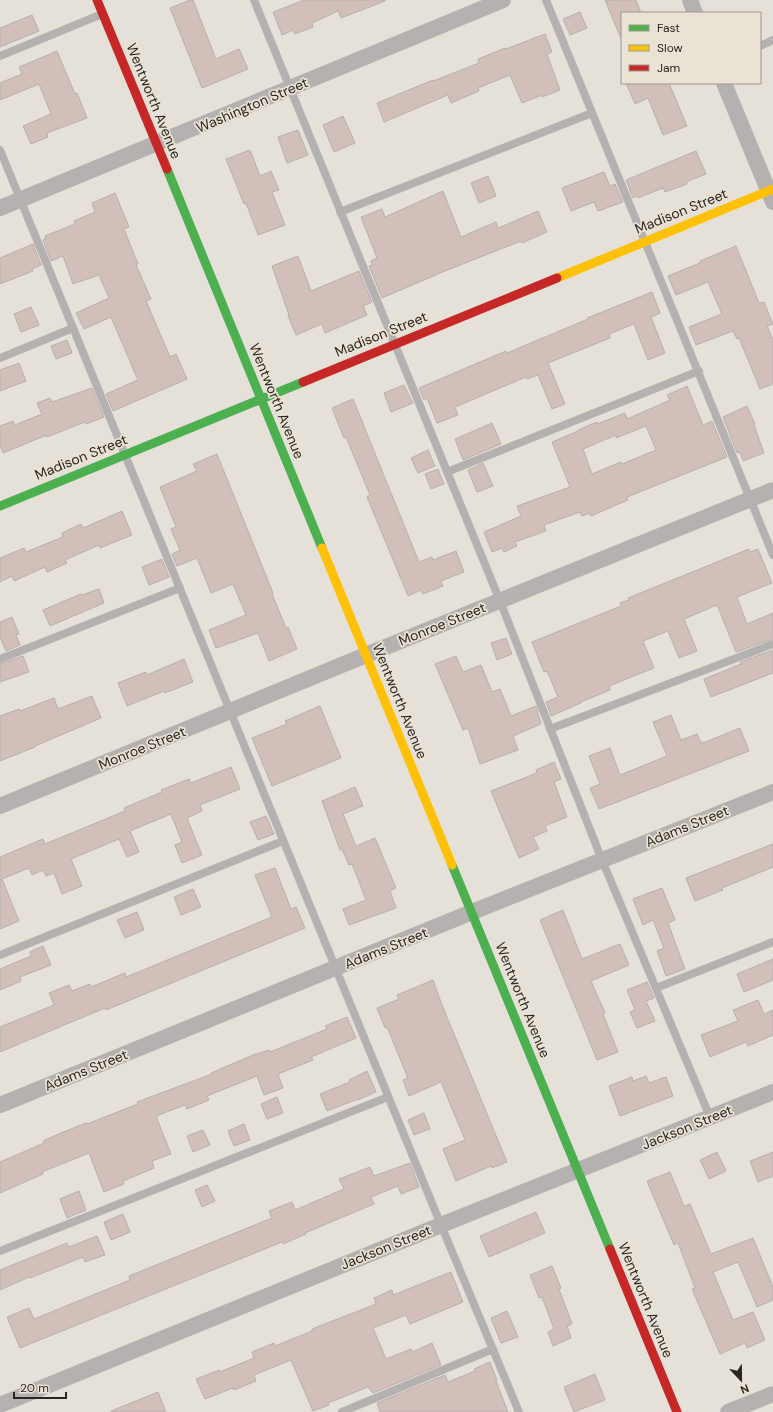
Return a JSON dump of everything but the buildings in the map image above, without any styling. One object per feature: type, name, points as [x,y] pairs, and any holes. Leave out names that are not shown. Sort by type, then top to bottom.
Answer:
[{"type":"street","name":"Wentworth Avenue","points":[[97,0],[677,1412]]},
{"type":"street","name":"Washington Street","points":[[0,208],[503,0]]},
{"type":"street","points":[[690,0],[695,12]]},
{"type":"street","points":[[724,84],[771,194]]},
{"type":"street","name":"Madison Street","points":[[0,506],[645,241],[771,194]]},
{"type":"street","name":"Monroe Street","points":[[0,806],[366,655],[773,490]]},
{"type":"street","name":"Adams Street","points":[[0,1105],[472,912],[773,792]]},
{"type":"street","name":"Jackson Street","points":[[0,1405],[441,1225],[773,1092]]},
{"type":"street","points":[[728,1412],[773,1394]]},
{"type":"lane","points":[[254,0],[500,601],[602,860],[710,1117]]},
{"type":"lane","points":[[546,0],[773,555]]},
{"type":"lane","points":[[0,56],[103,14]]},
{"type":"lane","points":[[761,46],[773,40]]},
{"type":"lane","points":[[340,212],[592,113]]},
{"type":"lane","points":[[0,150],[388,1097],[519,1412]]},
{"type":"lane","points":[[0,358],[73,328]]},
{"type":"lane","points":[[447,472],[698,371]]},
{"type":"lane","points":[[0,659],[180,588]]},
{"type":"lane","points":[[550,729],[773,644]]},
{"type":"lane","points":[[0,955],[283,841]]},
{"type":"lane","points":[[656,988],[773,942]]},
{"type":"lane","points":[[0,1251],[388,1097]]},
{"type":"lane","points":[[342,1412],[493,1349]]},
{"type":"traffic: fast","points":[[167,169],[322,548]]},
{"type":"traffic: fast","points":[[0,506],[303,382]]},
{"type":"traffic: fast","points":[[452,865],[610,1249]]},
{"type":"traffic: slow","points":[[557,278],[773,189]]},
{"type":"traffic: slow","points":[[322,548],[452,865]]},
{"type":"traffic: jam","points":[[97,0],[167,169]]},
{"type":"traffic: jam","points":[[303,382],[557,278]]},
{"type":"traffic: jam","points":[[610,1249],[677,1412]]}]
